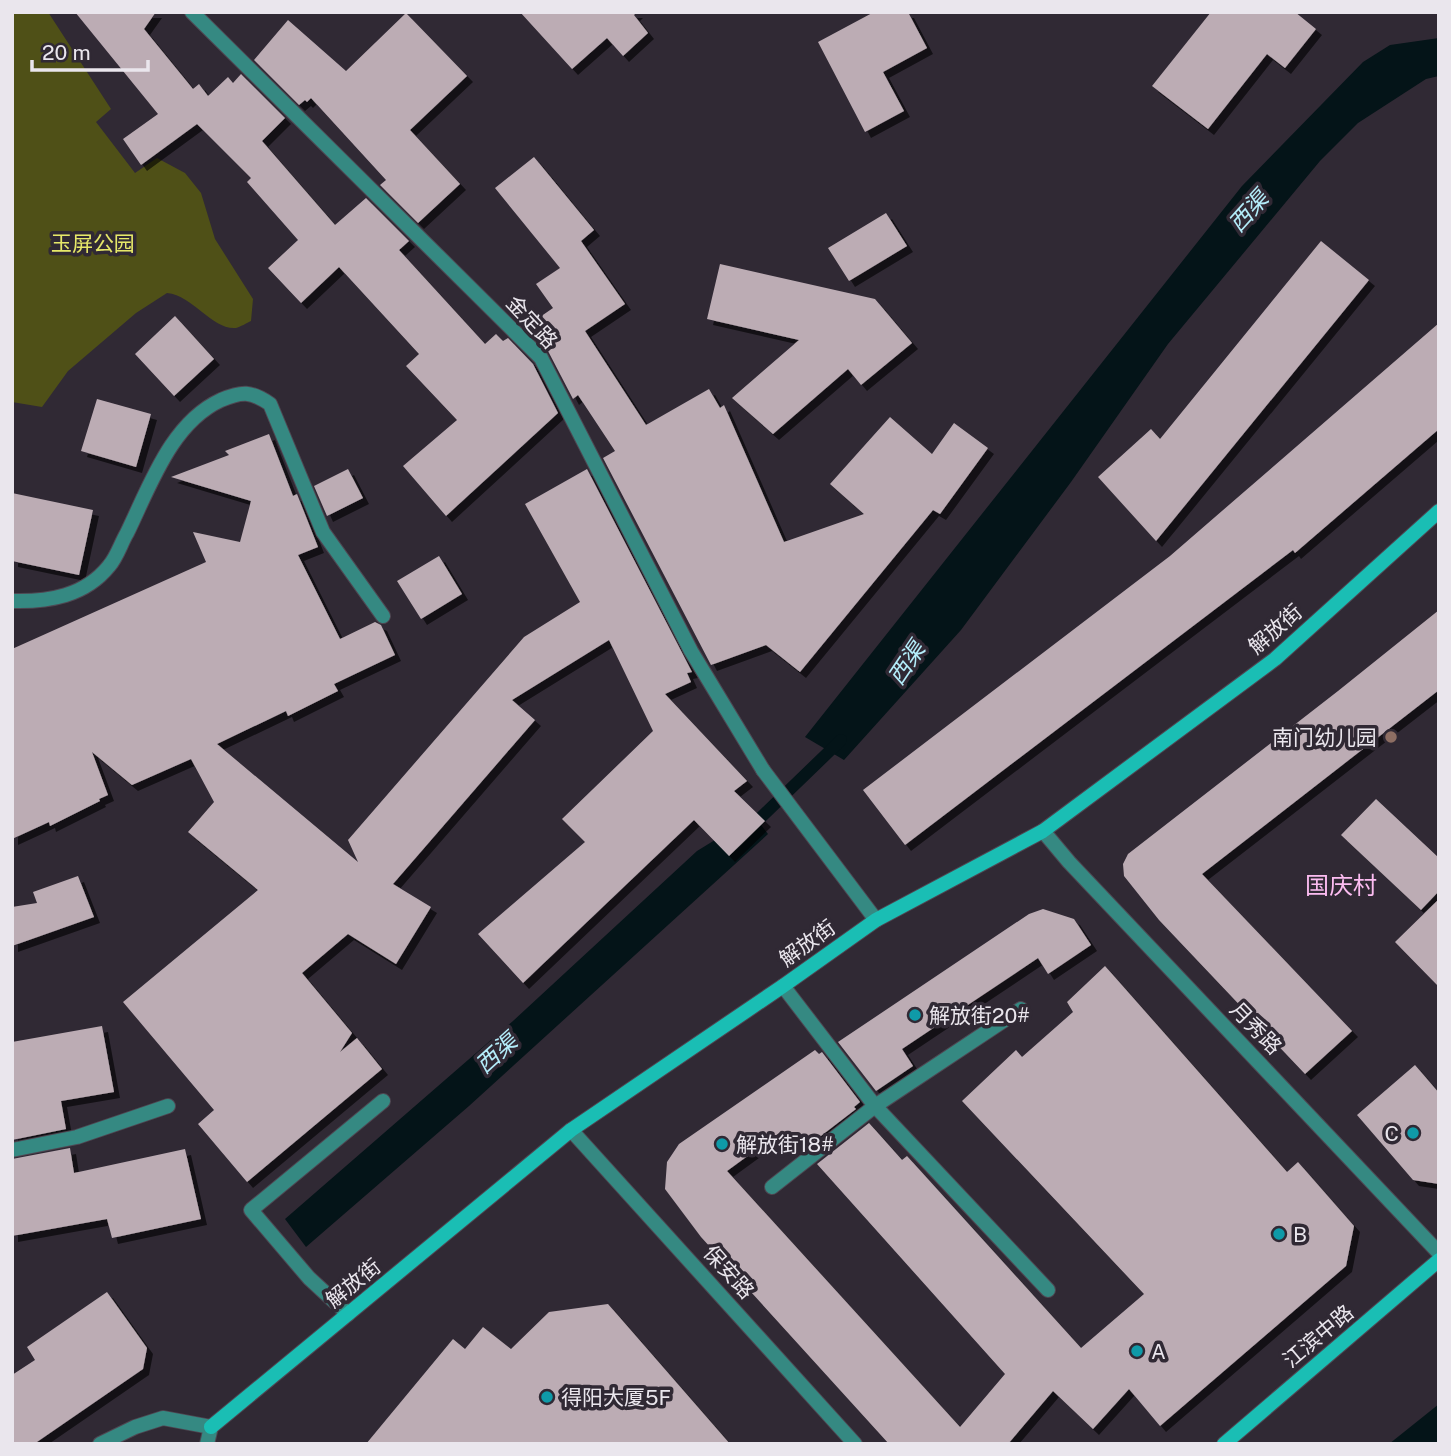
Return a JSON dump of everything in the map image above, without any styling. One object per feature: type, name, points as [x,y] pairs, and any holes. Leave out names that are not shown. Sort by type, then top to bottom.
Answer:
[{"type":"street","name":"金定路","points":[[192,12],[541,358],[691,651],[763,770],[876,920]]},
{"type":"street","points":[[12,601],[36,601],[73,594],[110,566],[168,450],[204,408],[237,393],[257,394],[270,404],[323,532],[383,616]]},
{"type":"street","name":"解放街","points":[[211,1427],[571,1130],[876,920],[1043,831],[1275,659],[1439,511]]},
{"type":"street","name":"月秀路","points":[[1043,831],[1069,862],[1439,1253]]},
{"type":"street","points":[[783,986],[875,1107],[1048,1290]]},
{"type":"street","points":[[772,1186],[875,1107],[1021,1009]]},
{"type":"street","points":[[348,1314],[309,1278],[251,1210],[383,1101]]},
{"type":"street","points":[[12,1150],[77,1137],[169,1107]]},
{"type":"street","name":"保安路","points":[[571,1130],[855,1444]]},
{"type":"street","name":"江滨中路","points":[[1224,1444],[1439,1260]]},
{"type":"street","points":[[100,1444],[135,1427],[163,1418],[211,1427],[208,1444]]},
{"type":"green space","name":"玉屏公园","points":[[12,12],[48,12],[111,109],[96,122],[135,173],[157,158],[185,173],[201,193],[215,239],[253,299],[251,321],[236,328],[219,324],[186,300],[167,293],[136,313],[68,371],[42,407],[12,402]]},
{"type":"water","points":[[1439,38],[1439,76],[1426,79],[1358,123],[1320,161],[1168,344],[1071,482],[961,630],[844,760],[805,737],[1242,186],[1363,62],[1390,45]]},
{"type":"water","points":[[754,816],[768,834],[469,1106],[306,1247],[285,1219],[513,1021],[697,851]]},
{"type":"water","points":[[1439,1404],[1439,1444],[1389,1444]]},
{"type":"building","points":[[75,12],[156,12],[144,29],[193,89],[199,84],[208,96],[228,77],[233,83],[241,74],[285,118],[262,141],[335,225],[366,198],[409,241],[399,250],[485,344],[496,334],[503,341],[508,338],[533,364],[558,413],[446,516],[403,466],[457,420],[406,366],[419,354],[339,267],[301,303],[268,268],[298,240],[247,182],[251,178],[197,124],[141,165],[123,139],[158,114]]},
{"type":"building","points":[[520,12],[637,12],[634,15],[648,33],[623,56],[607,38],[572,69]]},
{"type":"building","points":[[874,12],[908,12],[927,48],[883,72],[904,111],[865,132],[818,42]]},
{"type":"building","points":[[1211,12],[1295,12],[1316,29],[1285,68],[1267,54],[1208,129],[1152,86]]},
{"type":"building","points":[[406,13],[467,76],[410,130],[460,184],[418,223],[380,185],[386,180],[311,98],[299,105],[254,60],[288,20],[346,71]]},
{"type":"building","points":[[534,157],[594,230],[581,241],[625,304],[585,331],[646,425],[709,389],[720,408],[724,405],[784,542],[864,514],[830,484],[890,417],[932,454],[954,423],[988,448],[940,514],[933,510],[800,672],[766,645],[711,665],[603,458],[615,451],[578,395],[573,399],[548,351],[524,328],[553,308],[536,284],[560,268],[495,188]]},
{"type":"building","points":[[886,213],[907,246],[849,281],[828,248]]},
{"type":"building","points":[[1321,241],[1369,280],[1156,541],[1098,477],[1151,429],[1160,439]]},
{"type":"building","points":[[720,264],[875,299],[912,343],[861,385],[848,369],[773,434],[732,398],[799,340],[707,319]]},
{"type":"building","points":[[175,316],[214,359],[174,396],[135,354]]},
{"type":"building","points":[[1439,323],[1439,429],[1295,553],[1293,550],[905,845],[863,790],[1170,556]]},
{"type":"building","points":[[97,399],[151,414],[136,467],[81,451]]},
{"type":"building","points":[[269,434],[293,496],[297,494],[318,547],[298,555],[340,639],[375,622],[381,625],[395,655],[334,684],[338,691],[288,716],[286,711],[217,744],[358,862],[348,840],[524,637],[580,602],[525,504],[587,469],[692,672],[687,673],[691,682],[665,694],[747,781],[734,791],[765,821],[729,856],[694,820],[523,983],[478,934],[585,842],[562,819],[653,731],[609,640],[512,700],[535,720],[393,884],[431,907],[396,964],[348,934],[302,973],[352,1033],[340,1052],[357,1038],[382,1069],[247,1182],[198,1124],[214,1110],[123,1002],[258,890],[188,832],[214,802],[191,759],[132,785],[92,752],[108,795],[50,826],[49,822],[12,839],[12,649],[206,562],[193,532],[240,542],[251,501],[171,477],[229,455],[225,451]]},
{"type":"building","points":[[348,469],[363,498],[327,516],[314,486]]},
{"type":"building","points":[[12,493],[93,510],[79,575],[12,561]]},
{"type":"building","points":[[439,556],[462,594],[421,619],[397,581]]},
{"type":"building","points":[[1439,610],[1439,690],[1202,874],[1352,1031],[1305,1074],[1159,920],[1124,876],[1123,864],[1128,854]]},
{"type":"building","points":[[1376,799],[1439,858],[1439,891],[1421,910],[1341,835]]},
{"type":"building","points":[[78,876],[94,917],[12,946],[12,907],[37,903],[33,892]]},
{"type":"building","points":[[1439,899],[1439,987],[1395,942]]},
{"type":"building","name":"解放街20#","points":[[1043,909],[1074,919],[1091,945],[1048,974],[1038,958],[902,1049],[913,1066],[876,1091],[838,1042],[1029,914]]},
{"type":"building","points":[[1105,966],[1287,1172],[1298,1162],[1354,1226],[1346,1266],[1160,1426],[1129,1389],[1093,1429],[1053,1391],[1008,1444],[889,1444],[701,1237],[665,1189],[667,1162],[679,1144],[815,1050],[819,1054],[822,1052],[860,1102],[854,1107],[856,1109],[804,1149],[794,1138],[786,1144],[779,1133],[727,1171],[960,1427],[1005,1374],[817,1164],[869,1123],[902,1160],[907,1156],[1081,1348],[1144,1294],[962,1101],[1016,1050],[1022,1057],[1073,1012],[1067,1002]]},
{"type":"building","points":[[102,1026],[114,1092],[61,1101],[66,1129],[12,1140],[12,1042]]},
{"type":"building","name":"C","points":[[1415,1065],[1439,1093],[1439,1184],[1413,1180],[1357,1115]]},
{"type":"building","points":[[70,1148],[74,1173],[185,1149],[201,1219],[112,1238],[107,1219],[12,1236],[12,1159]]},
{"type":"building","points":[[107,1292],[147,1348],[143,1369],[34,1444],[12,1444],[12,1375],[35,1360],[27,1347]]},
{"type":"building","name":"得阳大厦5F","points":[[608,1304],[730,1444],[366,1444],[453,1339],[465,1349],[483,1327],[511,1349],[549,1312]]},
{"type":"waterway","name":"西渠","points":[[751,827],[841,740]]},
{"type":"place","name":"南门幼儿园","points":[[1391,737]]},
{"type":"place","name":"解放街20#","points":[[915,1015]]},
{"type":"place","name":"C","points":[[1413,1133]]},
{"type":"place","name":"解放街18#","points":[[722,1144]]},
{"type":"place","name":"B","points":[[1279,1234]]},
{"type":"place","name":"A","points":[[1137,1351]]},
{"type":"place","name":"得阳大厦5F","points":[[547,1397]]},
{"type":"district","name":"国庆村","points":[[1341,885]]}]
